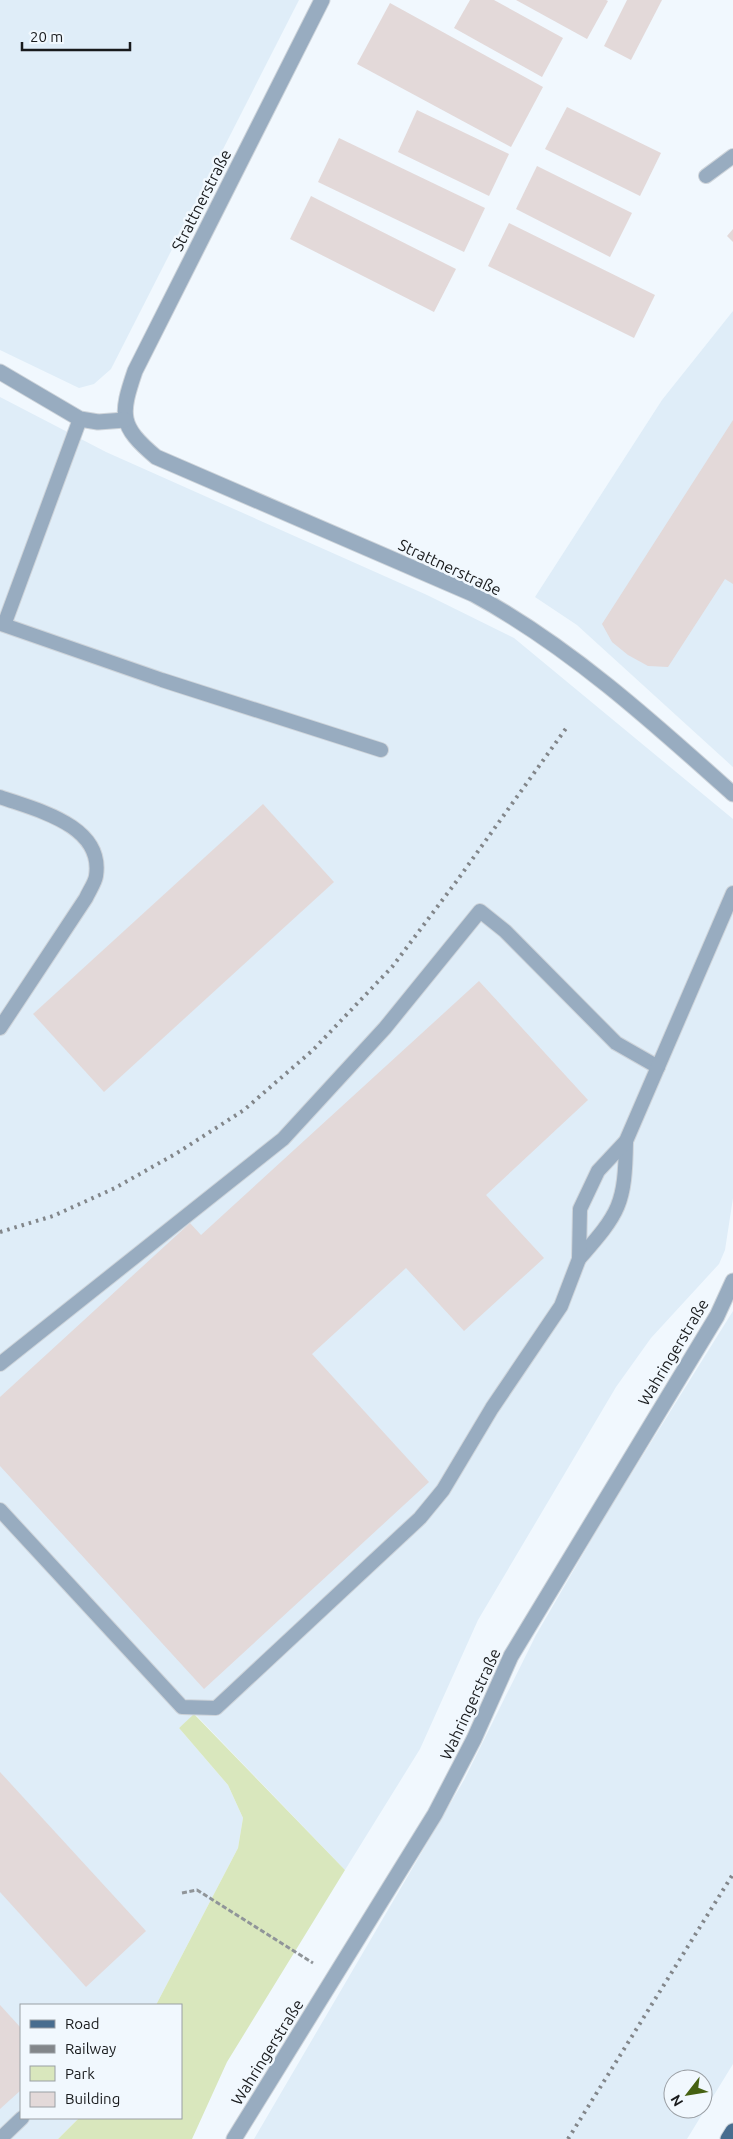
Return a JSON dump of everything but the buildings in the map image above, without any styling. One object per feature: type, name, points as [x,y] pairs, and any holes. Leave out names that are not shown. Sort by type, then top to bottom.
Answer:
[{"type":"main road","points":[[728,2139],[733,2131]]},
{"type":"street","name":"Strattnerstraße","points":[[322,0],[135,370],[125,401],[125,420],[135,439],[156,457],[474,594],[512,615],[664,732],[733,794]]},
{"type":"street","points":[[0,372],[80,419],[98,422],[125,420]]},
{"type":"street","name":"Wahringerstraße","points":[[234,2139],[435,1814],[474,1740],[511,1656],[717,1316],[733,1281]]},
{"type":"lane","points":[[706,176],[733,156]]},
{"type":"lane","points":[[80,419],[2,624],[162,680],[381,750]]},
{"type":"lane","points":[[0,797],[55,817],[88,840],[94,855],[96,877],[86,898],[0,1028]]},
{"type":"lane","points":[[0,1510],[182,1707],[216,1708],[420,1518],[442,1490],[492,1408],[561,1306],[579,1259],[580,1209],[583,1201],[598,1171],[626,1141],[733,893]]},
{"type":"lane","points":[[0,1364],[283,1139],[385,1028],[480,911],[505,931],[616,1043],[658,1067]]},
{"type":"lane","points":[[579,1259],[610,1224],[620,1206],[626,1181],[626,1141]]},
{"type":"lane","points":[[0,2139],[21,2119]]},
{"type":"path","points":[[182,1893],[198,1890],[334,1977]]},
{"type":"shaded area","points":[[0,0],[299,0],[111,369],[94,384],[79,388],[0,350]]},
{"type":"shaded area","points":[[733,311],[733,767],[577,625],[535,597],[662,400]]},
{"type":"shaded area","points":[[0,397],[106,452],[427,595],[514,638],[733,819],[733,1198],[725,1250],[719,1264],[651,1338],[616,1387],[478,1620],[420,1749],[345,1870],[195,1714],[179,1728],[228,1785],[243,1818],[238,1848],[157,2004],[20,2004],[20,2119],[78,2119],[58,2139],[0,2139]]},
{"type":"shaded area","points":[[733,1311],[733,2064],[713,2097],[713,2069],[663,2069],[663,2119],[699,2119],[687,2139],[254,2139],[464,1780],[536,1635],[608,1511]]},
{"type":"green space","points":[[194,1714],[345,1870],[227,2062],[192,2139],[58,2139],[78,2119],[182,2119],[182,2004],[157,2004],[238,1848],[243,1818],[228,1785],[179,1728]]},
{"type":"railway","points":[[0,1232],[53,1216],[115,1188],[177,1153],[244,1110],[313,1050],[392,967],[456,882],[567,727]]},
{"type":"railway","points":[[568,2139],[733,1874]]}]
